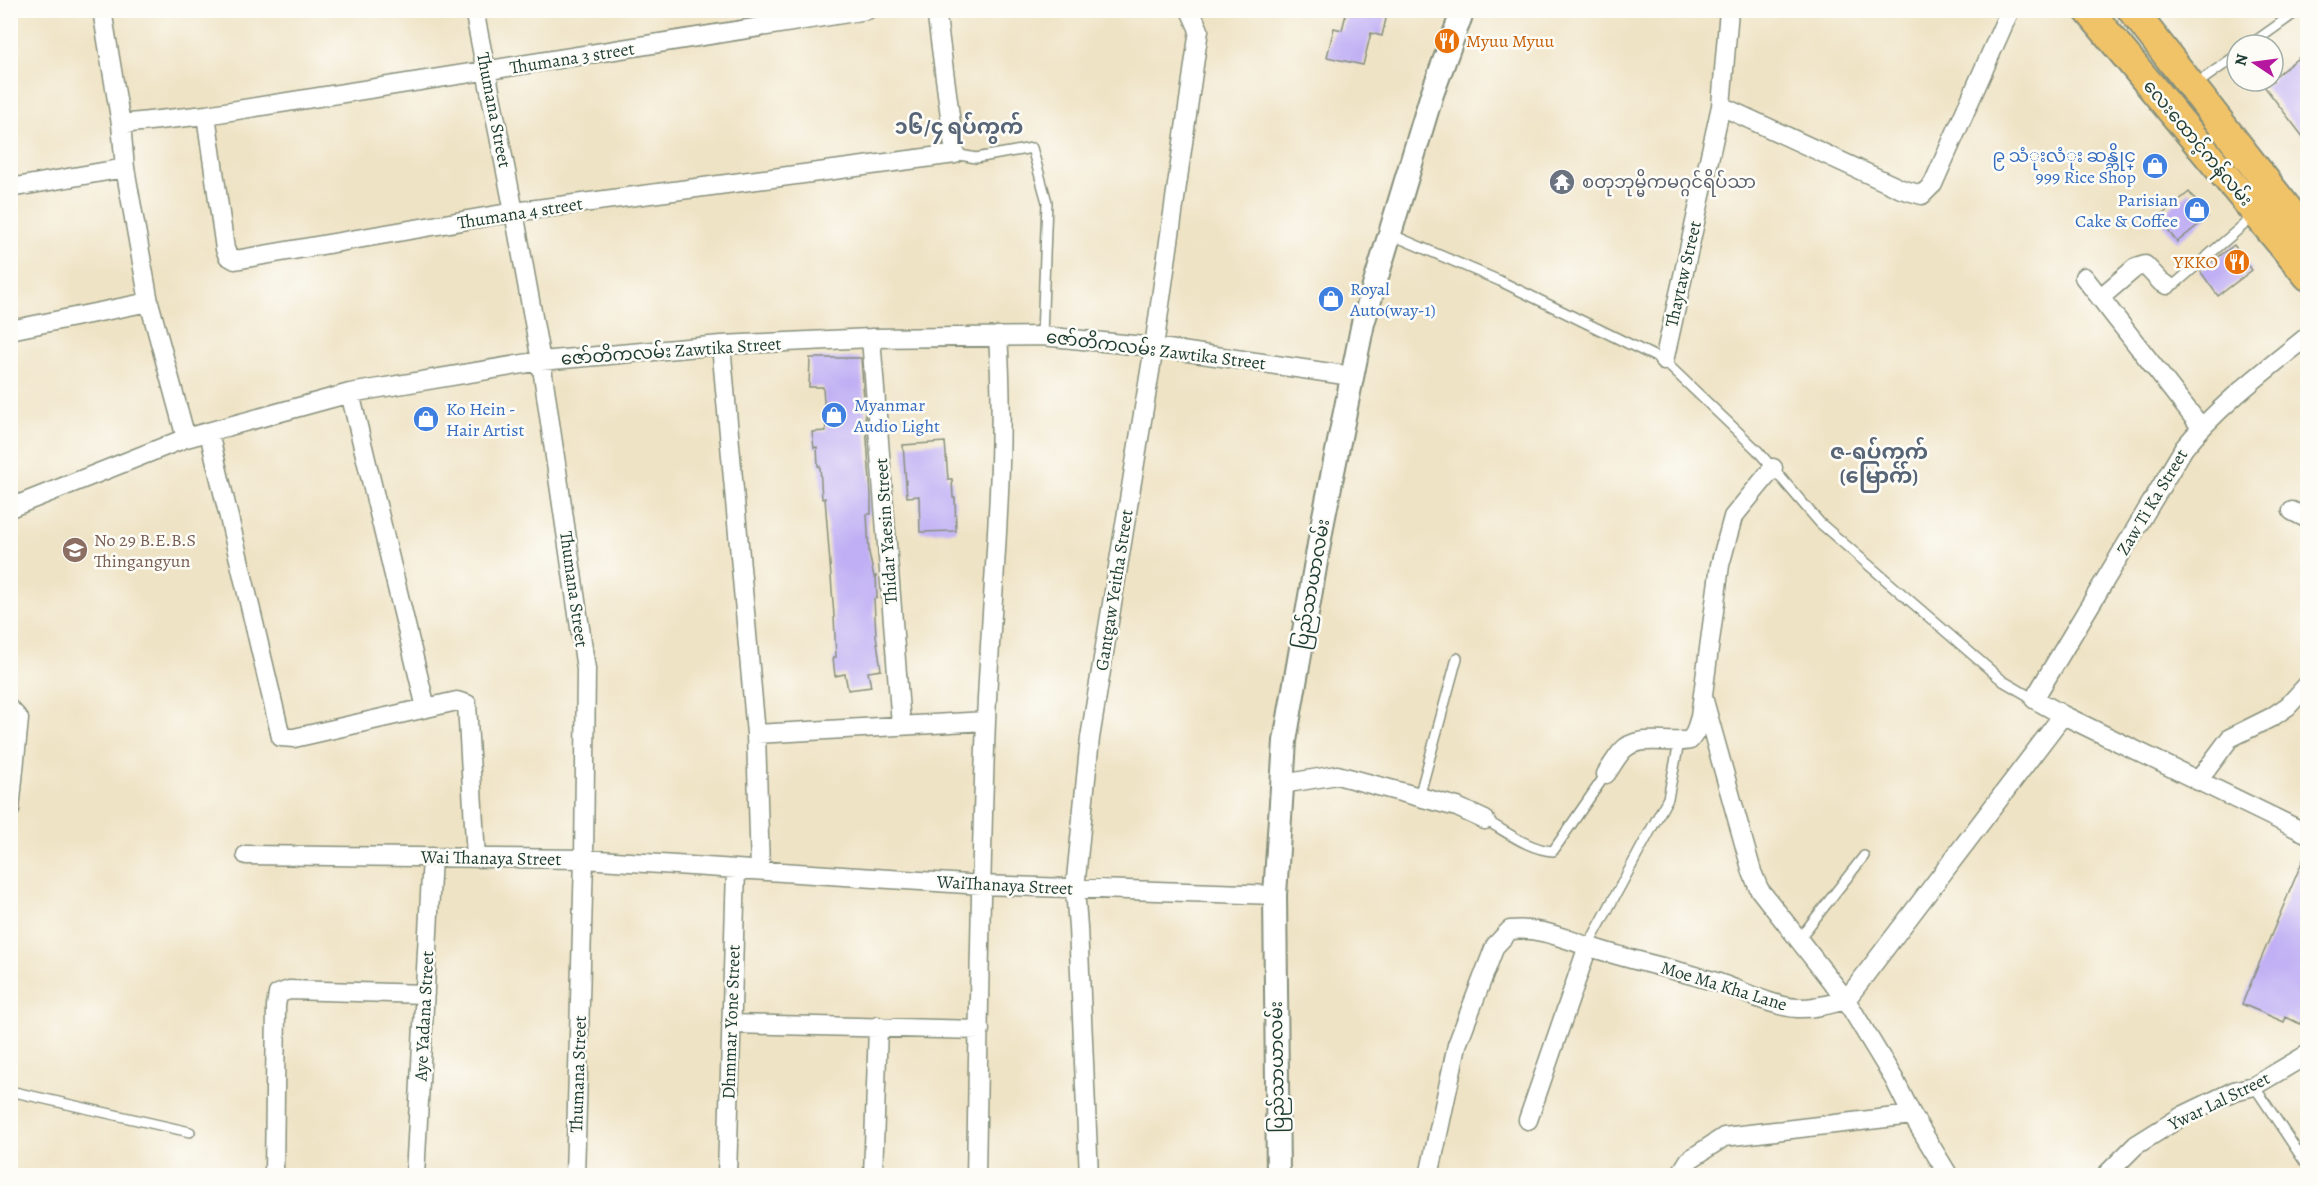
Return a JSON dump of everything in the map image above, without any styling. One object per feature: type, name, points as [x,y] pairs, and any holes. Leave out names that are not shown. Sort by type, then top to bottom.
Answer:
[{"type":"main road","name":"လေးထောင့်ကန်လမ်း","points":[[2088,10],[2266,205],[2307,235]]},
{"type":"main road","name":"လေးထောင့်ကန်လမ်း","points":[[2132,10],[2192,87],[2266,205],[2307,276]]},
{"type":"street","points":[[102,10],[121,124],[125,168],[149,302],[186,438]]},
{"type":"street","name":"Thumana Street","points":[[474,10],[541,361],[586,669],[584,859],[575,1176]]},
{"type":"street","name":"Thumana 3 street","points":[[121,124],[206,115],[867,10]]},
{"type":"street","points":[[936,10],[955,154]]},
{"type":"street","name":"Gantgaw Yeitha Street","points":[[1089,1176],[1075,889],[1090,738],[1154,348],[1199,30],[1190,10]]},
{"type":"street","name":"ပြည်သာယာလမ်း","points":[[1278,1176],[1275,895],[1285,741],[1315,568],[1363,323],[1432,94],[1463,10]]},
{"type":"street","name":"Thaytaw Street","points":[[1664,361],[1721,106],[1729,10]]},
{"type":"street","points":[[1721,106],[1901,189],[1922,195],[1933,184],[2010,10]]},
{"type":"street","name":"Thumana 4 street","points":[[206,115],[225,249],[228,256],[235,260],[514,212],[955,154]]},
{"type":"street","points":[[10,188],[125,168]]},
{"type":"street","points":[[2101,297],[2135,268],[2145,265],[2161,282],[2167,285]]},
{"type":"street","points":[[2084,277],[2201,428]]},
{"type":"street","points":[[10,330],[149,302]]},
{"type":"street","points":[[976,1176],[986,721],[1000,474],[1001,388],[998,336]]},
{"type":"street","name":"ဇော်တိကလမ်း Zawtika Street","points":[[10,508],[186,438],[350,393],[541,361],[721,345],[871,338],[1042,336],[1154,348],[1351,376]]},
{"type":"street","name":"Zaw Ti Ka Street","points":[[2034,699],[2184,448],[2201,428],[2307,336]]},
{"type":"street","name":"Thidar Yaesin Street","points":[[871,338],[902,725]]},
{"type":"street","points":[[721,345],[756,734],[760,870]]},
{"type":"street","points":[[350,393],[426,708]]},
{"type":"street","points":[[209,433],[281,737],[294,738],[457,702],[467,704],[476,858]]},
{"type":"street","points":[[1606,774],[1630,744],[1640,741],[1679,742],[1690,740],[1695,733],[1703,697],[1720,565],[1733,517],[1773,468]]},
{"type":"street","points":[[2198,781],[2230,738],[2272,717],[2288,706],[2307,684]]},
{"type":"street","points":[[1703,697],[1752,872],[1759,889],[1846,1000],[1949,1176]]},
{"type":"street","points":[[2034,699],[2307,834]]},
{"type":"street","points":[[10,709],[19,719],[10,810]]},
{"type":"street","points":[[1846,1000],[2063,715]]},
{"type":"street","points":[[756,734],[986,721]]},
{"type":"street","points":[[1282,784],[1337,775],[1457,807],[1485,820]]},
{"type":"street","name":"Wai Thanaya Street","points":[[246,855],[584,859],[736,869]]},
{"type":"street","name":"Aye Yadana Street","points":[[415,1176],[432,857]]},
{"type":"street","name":"WaiThanaya Street","points":[[736,869],[982,885],[1275,895]]},
{"type":"street","name":"Dhmmar Yone Street","points":[[727,1176],[736,869]]},
{"type":"street","name":"Moe Ma Kha Lane","points":[[1429,1176],[1457,1045],[1495,946],[1510,930],[1529,928],[1714,981],[1756,997],[1795,1008],[1822,1006],[1846,1000]]},
{"type":"street","points":[[1528,1120],[1588,946]]},
{"type":"street","points":[[274,1176],[278,994],[289,990],[425,994]]},
{"type":"street","points":[[730,1024],[980,1030]]},
{"type":"street","points":[[873,1176],[878,1026]]},
{"type":"street","name":"Ywar Lal Street","points":[[2105,1176],[2136,1145],[2184,1115],[2234,1091],[2254,1086],[2307,1054]]},
{"type":"street","points":[[1679,1176],[1689,1160],[1724,1137],[1912,1116]]},
{"type":"lane","points":[[2266,33],[2298,10]]},
{"type":"lane","points":[[2192,87],[2225,63]]},
{"type":"lane","points":[[955,154],[976,158],[1032,148],[1047,201],[1042,336]]},
{"type":"lane","points":[[2167,285],[2175,284],[2266,205]]},
{"type":"lane","points":[[1390,234],[1500,281],[1664,361],[1757,450],[1820,524],[2003,681],[2034,699]]},
{"type":"lane","points":[[1419,797],[1457,658]]},
{"type":"lane","points":[[1588,946],[1668,798],[1679,742]]},
{"type":"lane","points":[[1485,820],[1533,846],[1544,851],[1553,851],[1606,774]]},
{"type":"lane","points":[[1798,939],[1864,856]]},
{"type":"lane","points":[[2254,1086],[2307,1167]]},
{"type":"lane","points":[[10,1091],[190,1132]]},
{"type":"building","points":[[1347,10],[1388,10],[1382,36],[1371,33],[1363,65],[1327,57],[1334,28],[1342,30]]},
{"type":"building","points":[[2307,51],[2307,142],[2269,93],[2285,93],[2285,68]]},
{"type":"building","points":[[2189,192],[2208,217],[2177,242],[2158,218]]},
{"type":"building","points":[[2234,245],[2252,270],[2218,296],[2200,271]]},
{"type":"building","points":[[810,358],[861,358],[871,495],[871,514],[867,514],[869,553],[874,577],[876,576],[877,598],[874,599],[881,670],[868,672],[871,687],[848,690],[845,674],[835,676],[834,616],[825,498],[822,499],[820,466],[818,466],[817,447],[814,448],[812,432],[826,431],[823,387],[809,387]]},
{"type":"building","points":[[945,442],[948,479],[952,479],[953,498],[955,498],[956,531],[920,532],[919,496],[907,497],[903,445]]},
{"type":"building","points":[[2307,850],[2307,1017],[2304,1016],[2300,1024],[2286,1017],[2284,1022],[2242,1004]]},
{"type":"place","name":"Myuu Myuu","points":[[1447,41]]},
{"type":"place","name":"၉ သံုးလံုး ဆန္ဆိုင္ 999 Rice Shop","points":[[2155,166]]},
{"type":"place","name":"စတုဘုမ္မိကမဂ္ဂင်ရိပ်သာ","points":[[1562,182]]},
{"type":"place","name":"Parisian Cake & Coffee","points":[[2197,210]]},
{"type":"place","name":"YKKO","points":[[2237,262]]},
{"type":"place","name":"Royal Auto(way-1)","points":[[1331,299]]},
{"type":"place","name":"Myanmar Audio Light","points":[[834,415]]},
{"type":"place","name":"Ko Hein - Hair Artist","points":[[426,419]]},
{"type":"place","name":"No 29 B.E.B.S Thingangyun","points":[[75,550]]},
{"type":"district","name":"၁၆/၄ ရပ်ကွက်","points":[[959,127]]},
{"type":"district","name":"ဇ-ရပ်ကွက် (မြောက်)","points":[[1879,464]]}]
